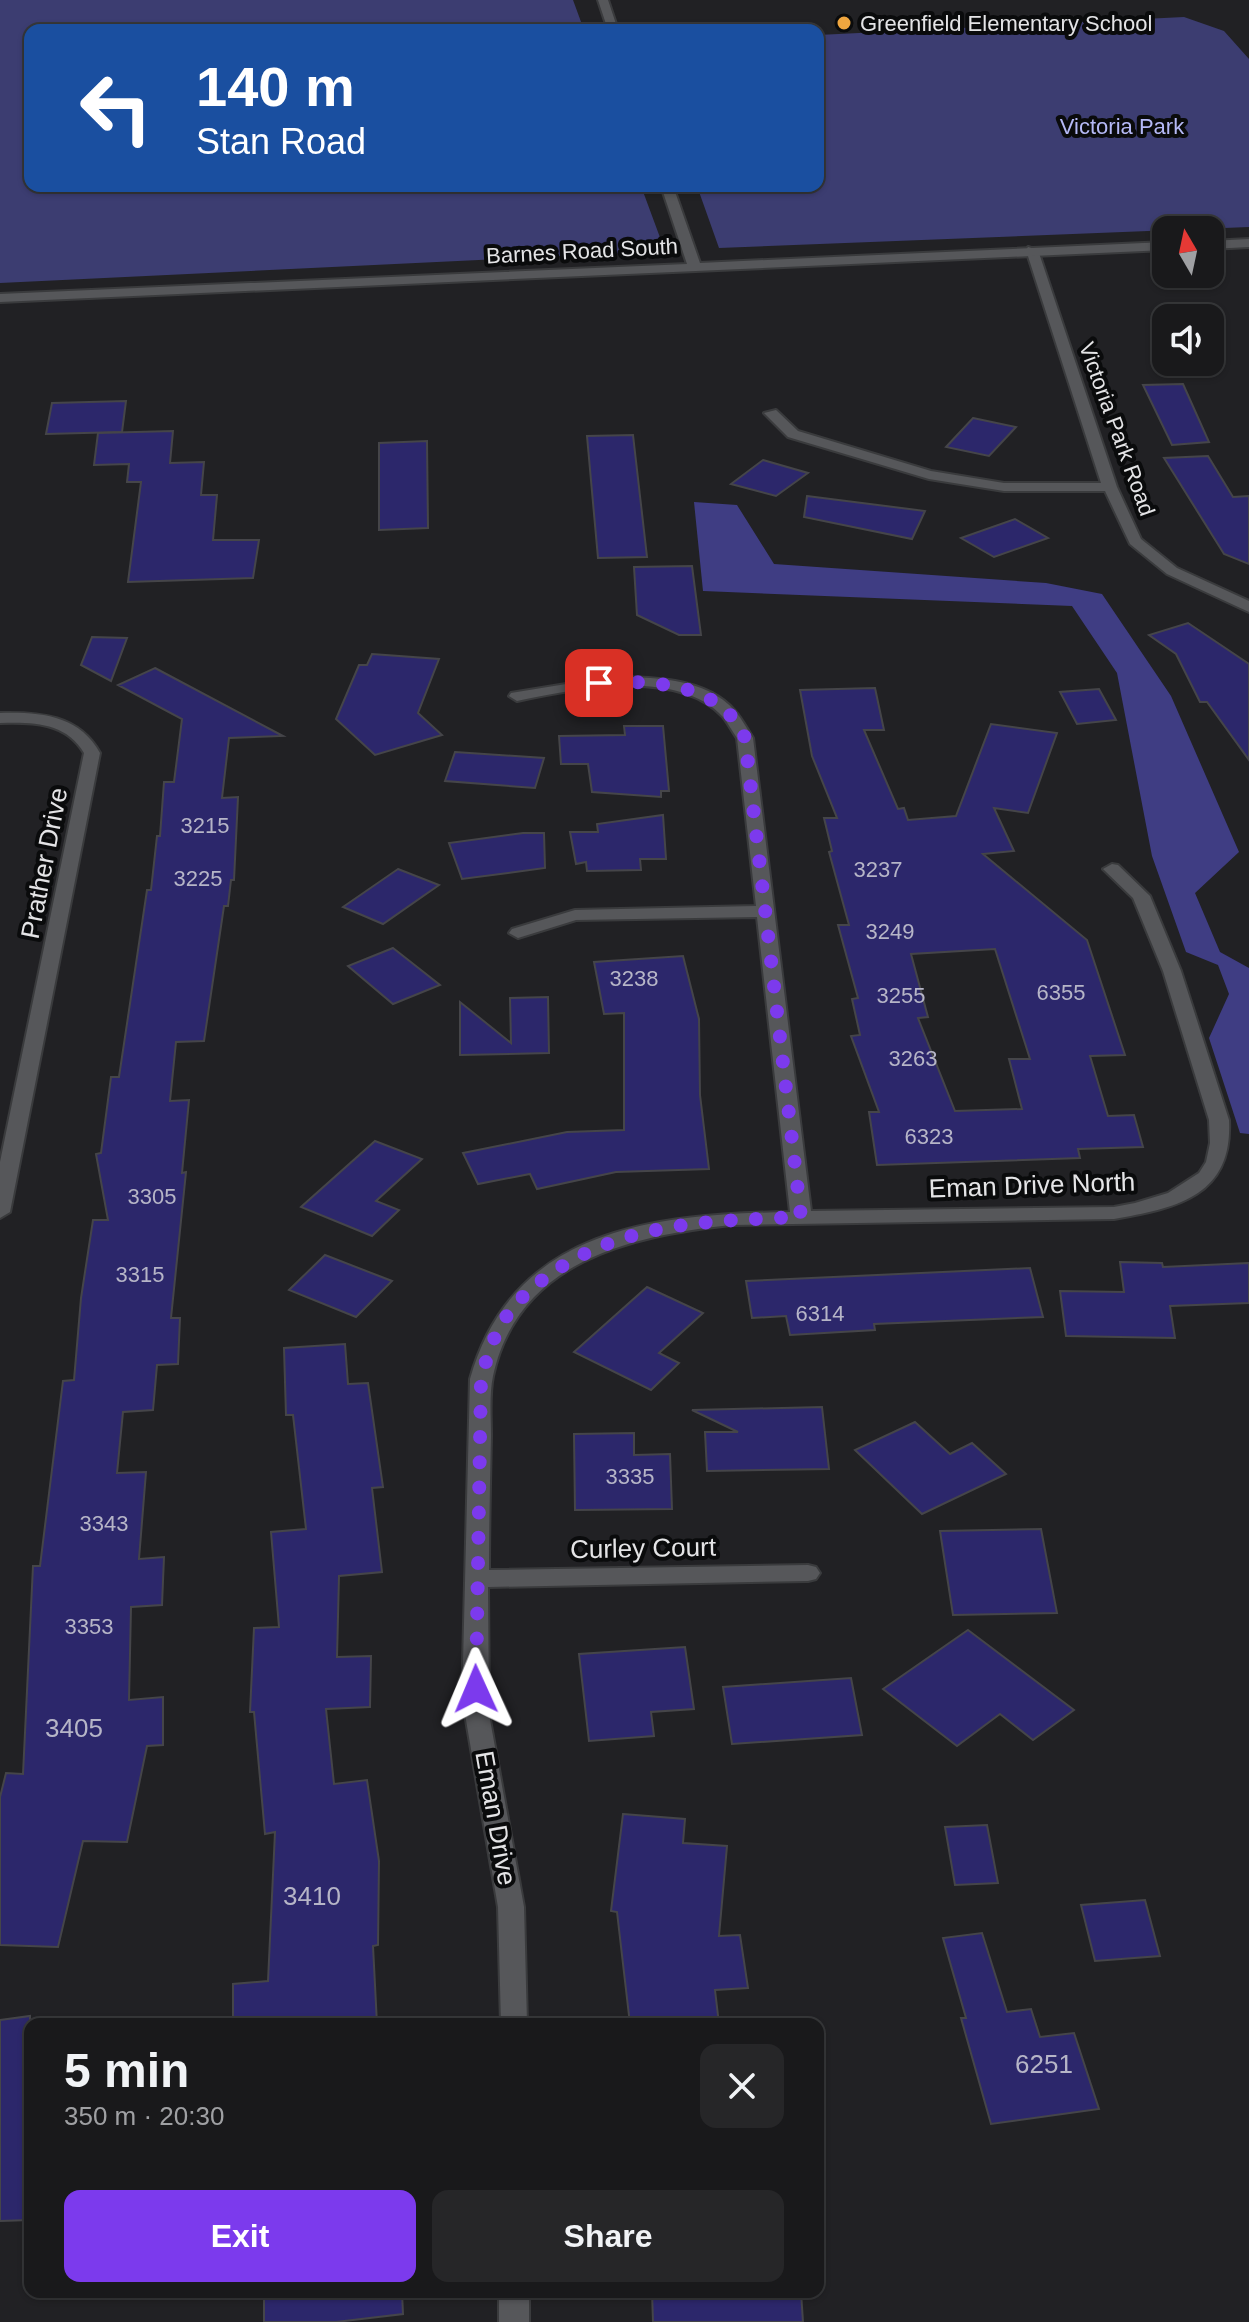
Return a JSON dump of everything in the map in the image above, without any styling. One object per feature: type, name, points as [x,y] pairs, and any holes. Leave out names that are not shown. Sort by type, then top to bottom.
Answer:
[{"type":"street","points":[[603,0],[611,24]]},
{"type":"street","points":[[669,192],[694,265]]},
{"type":"street","points":[[1224,244],[1249,243]]},
{"type":"street","name":"Barnes Road South","points":[[0,298],[1152,246]]},
{"type":"street","name":"Victoria Park Road","points":[[1032,250],[1110,487],[1135,541],[1150,556],[1206,589],[1249,607]]},
{"type":"street","points":[[771,413],[793,434],[929,475],[1004,487],[1110,487]]},
{"type":"street","points":[[517,696],[573,684],[624,681],[686,689],[719,704],[737,720],[745,738],[801,1217]]},
{"type":"street","name":"Prather Drive","points":[[0,718],[39,719],[66,725],[86,737],[92,753],[0,1212]]},
{"type":"street","name":"Eman Drive North","points":[[801,1217],[1114,1213],[1152,1207],[1184,1194],[1206,1178],[1220,1160],[1223,1139],[1219,1120],[1172,971],[1141,896],[1112,869]]},
{"type":"street","points":[[518,933],[575,915],[764,911]]},
{"type":"street","name":"Eman Drive","points":[[514,2018],[511,1907],[477,1714],[475,1664],[481,1379],[491,1344],[507,1315],[531,1288],[593,1248],[635,1233],[681,1224],[801,1217]]},
{"type":"street","name":"Curley Court","points":[[479,1579],[808,1573]]},
{"type":"street","points":[[514,2298],[514,2322]]},
{"type":"green space","points":[[0,0],[573,0],[582,24],[24,24],[24,192],[643,192],[665,251],[0,283]]},
{"type":"green space","name":"Victoria Park","points":[[1184,17],[1224,31],[1249,59],[1249,227],[1224,228],[1224,216],[1152,216],[1152,231],[719,248],[699,192],[824,192],[824,35]]},
{"type":"shaded area","points":[[694,502],[737,505],[774,564],[1046,583],[1102,594],[1171,696],[1239,852],[1195,893],[1220,952],[1249,968],[1249,1134],[1240,1133],[1209,1038],[1229,994],[1218,965],[1186,952],[1152,856],[1117,673],[1072,606],[703,591]]},
{"type":"building","points":[[1183,384],[1209,442],[1172,445],[1143,385]]},
{"type":"building","points":[[126,401],[122,432],[46,434],[52,403]]},
{"type":"building","points":[[973,418],[1016,427],[989,456],[946,447]]},
{"type":"building","points":[[173,431],[170,463],[204,462],[201,495],[217,495],[213,540],[259,540],[253,578],[128,582],[141,482],[127,482],[129,464],[94,465],[98,433]]},
{"type":"building","points":[[633,435],[647,557],[598,558],[587,436]]},
{"type":"building","points":[[427,441],[428,528],[379,530],[379,443]]},
{"type":"building","points":[[1208,456],[1233,497],[1249,496],[1249,564],[1224,554],[1164,458]]},
{"type":"building","points":[[763,460],[808,473],[776,496],[731,484]]},
{"type":"building","points":[[807,496],[925,511],[912,539],[804,517]]},
{"type":"building","points":[[1015,519],[1048,538],[994,557],[961,538]]},
{"type":"building","points":[[692,566],[701,635],[679,635],[637,615],[634,567]]},
{"type":"building","points":[[1188,623],[1249,664],[1249,760],[1207,702],[1200,702],[1176,654],[1149,635]]},
{"type":"building","points":[[92,637],[127,638],[111,681],[81,665]]},
{"type":"building","points":[[372,654],[439,659],[418,713],[442,735],[375,755],[336,719],[359,665],[367,665]]},
{"type":"building","points":[[155,668],[283,736],[229,738],[222,798],[238,797],[234,880],[231,880],[228,906],[224,906],[204,1041],[176,1042],[170,1101],[189,1100],[182,1173],[186,1172],[171,1318],[180,1318],[178,1364],[157,1365],[153,1410],[123,1412],[117,1473],[146,1472],[139,1559],[164,1557],[162,1605],[131,1607],[129,1700],[163,1697],[163,1745],[147,1746],[127,1842],[83,1841],[58,1947],[0,1945],[0,1797],[6,1773],[23,1774],[33,1566],[40,1566],[63,1381],[74,1380],[81,1298],[93,1220],[108,1220],[96,1154],[101,1153],[111,1077],[119,1077],[147,890],[151,890],[157,836],[160,836],[164,782],[174,782],[182,719],[118,685]]},
{"type":"building","points":[[875,688],[884,730],[864,730],[898,809],[904,808],[908,820],[956,816],[991,724],[1057,733],[1028,813],[994,808],[1014,851],[983,854],[1087,940],[1125,1055],[1090,1056],[1108,1116],[1134,1115],[1143,1147],[1078,1149],[1080,1158],[877,1165],[869,1112],[879,1112],[851,1036],[860,1035],[852,999],[858,998],[838,925],[849,925],[829,852],[832,851],[824,818],[837,818],[812,756],[800,690]],"holes":[[[995,949],[1030,1059],[1009,1059],[1022,1109],[955,1111],[918,1018],[928,1017],[911,954]]]},
{"type":"building","points":[[1099,689],[1116,720],[1077,724],[1060,692]]},
{"type":"building","points":[[624,726],[663,726],[669,791],[661,791],[661,797],[592,792],[588,764],[561,764],[559,736],[625,735]]},
{"type":"building","points":[[455,752],[544,758],[535,788],[445,781]]},
{"type":"building","points":[[663,815],[666,859],[640,859],[641,870],[587,871],[586,862],[576,864],[570,832],[598,832],[597,824]]},
{"type":"building","points":[[544,833],[545,868],[462,879],[449,843]]},
{"type":"building","points":[[398,869],[439,885],[383,924],[343,907]]},
{"type":"building","points":[[393,948],[440,985],[393,1004],[348,966]]},
{"type":"building","points":[[683,956],[699,1019],[700,1095],[709,1169],[616,1172],[537,1189],[530,1174],[478,1184],[463,1153],[567,1132],[624,1130],[624,1013],[604,1014],[594,962]]},
{"type":"building","points":[[548,997],[549,1053],[460,1055],[460,1002],[511,1043],[510,998]]},
{"type":"building","points":[[375,1141],[422,1159],[376,1201],[399,1210],[372,1236],[301,1207]]},
{"type":"building","points":[[325,1255],[392,1281],[356,1317],[289,1290]]},
{"type":"building","points":[[1120,1262],[1162,1263],[1163,1267],[1249,1263],[1249,1303],[1170,1306],[1175,1338],[1066,1336],[1060,1291],[1124,1292]]},
{"type":"building","points":[[1030,1268],[1043,1317],[874,1324],[875,1330],[790,1335],[786,1316],[752,1318],[746,1281]]},
{"type":"building","points":[[647,1287],[703,1313],[659,1353],[679,1363],[651,1390],[574,1352]]},
{"type":"building","points":[[345,1344],[348,1384],[368,1383],[383,1487],[372,1488],[382,1572],[339,1576],[337,1657],[371,1656],[370,1707],[326,1709],[334,1784],[367,1780],[379,1861],[378,1945],[373,1946],[377,2018],[233,2018],[233,1984],[268,1981],[275,1832],[265,1834],[254,1712],[250,1712],[254,1628],[279,1627],[271,1532],[306,1529],[293,1415],[286,1415],[284,1348]]},
{"type":"building","points":[[822,1407],[829,1469],[707,1471],[705,1432],[738,1432],[692,1410]]},
{"type":"building","points":[[915,1422],[950,1454],[972,1443],[1006,1474],[922,1514],[855,1450]]},
{"type":"building","points":[[634,1433],[634,1455],[670,1454],[672,1509],[575,1510],[574,1434]]},
{"type":"building","points":[[1041,1529],[1057,1613],[953,1615],[940,1531]]},
{"type":"building","points":[[968,1630],[1074,1710],[1033,1740],[1000,1714],[957,1746],[883,1689]]},
{"type":"building","points":[[685,1647],[694,1709],[651,1712],[654,1736],[589,1741],[579,1654]]},
{"type":"building","points":[[851,1678],[862,1735],[732,1744],[723,1687]]},
{"type":"building","points":[[623,1814],[685,1819],[683,1843],[727,1846],[719,1936],[740,1935],[748,1988],[715,1990],[718,2018],[629,2018],[617,1912],[611,1911]]},
{"type":"building","points":[[987,1825],[998,1883],[955,1885],[945,1827]]},
{"type":"building","points":[[1145,1900],[1160,1956],[1095,1961],[1081,1905]]},
{"type":"building","points":[[982,1933],[1007,2012],[1031,2009],[1040,2037],[1074,2033],[1099,2109],[991,2124],[961,2018],[966,2018],[943,1938]]},
{"type":"building","points":[[30,2016],[24,2018],[24,2220],[0,2221],[0,2020]]},
{"type":"building","points":[[264,2298],[402,2298],[403,2314],[336,2322],[264,2322]]},
{"type":"building","points":[[652,2298],[801,2298],[803,2322],[653,2322]]},
{"type":"place","name":"Greenfield Elementary School","points":[[844,23]]},
{"type":"route","points":[[476,1689],[481,1379],[491,1344],[507,1315],[531,1288],[559,1268],[593,1248],[635,1233],[731,1219],[801,1217],[745,738],[737,720],[719,704],[697,692],[665,684],[599,683]]}]
